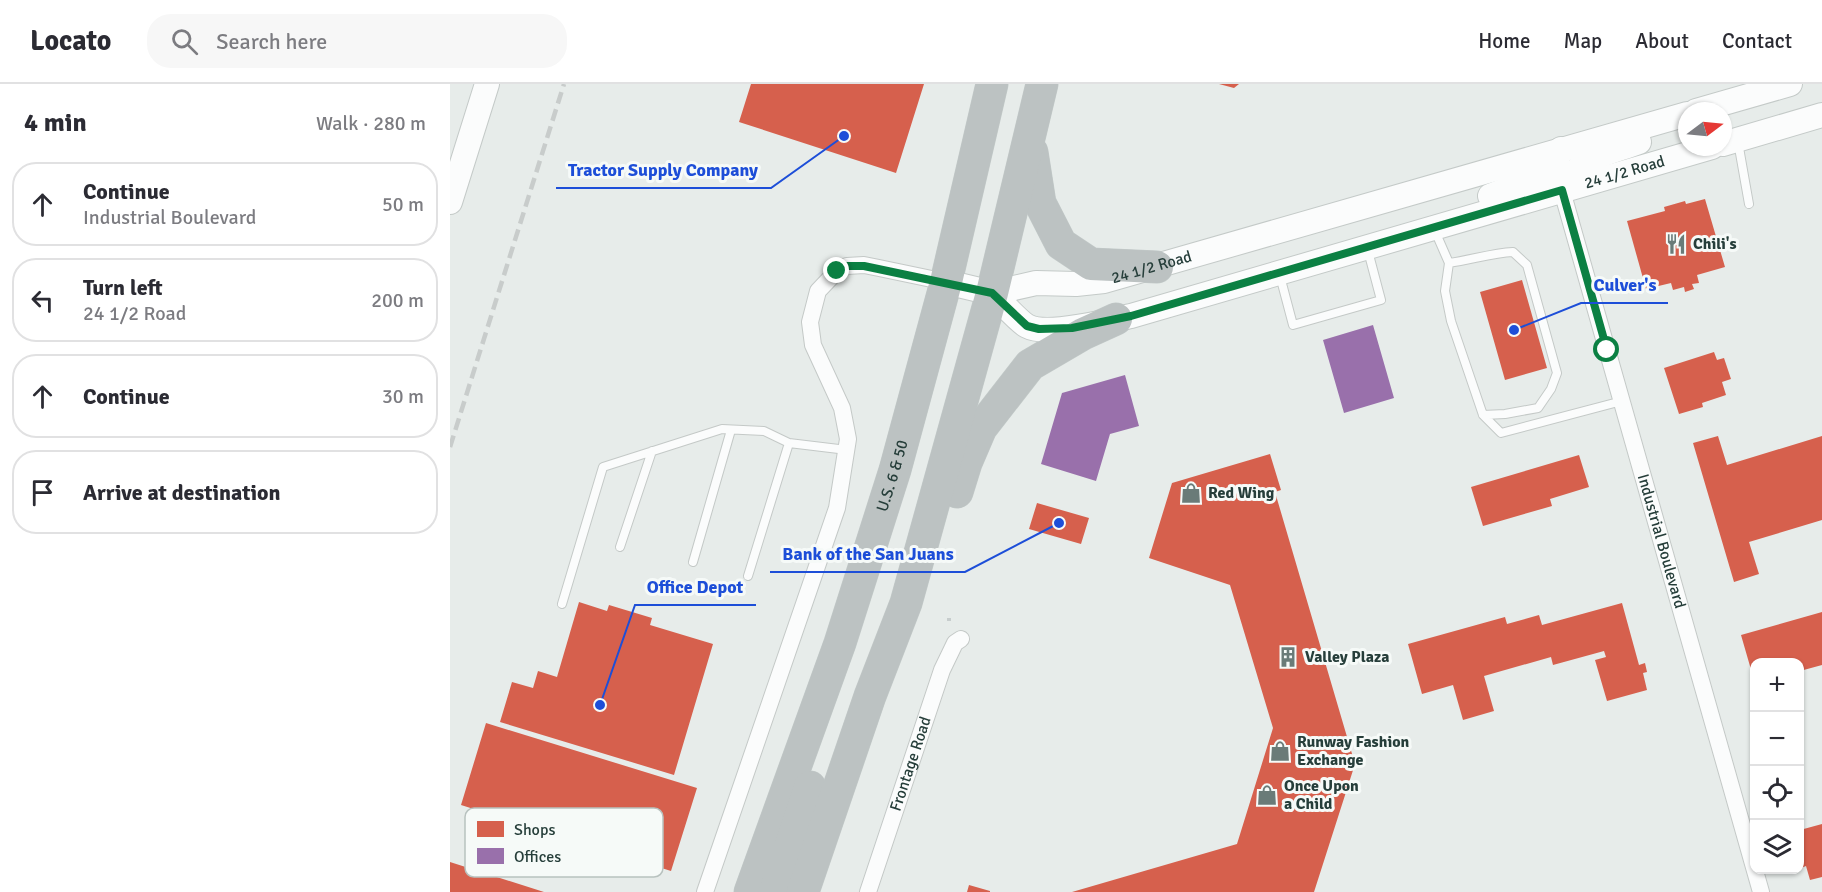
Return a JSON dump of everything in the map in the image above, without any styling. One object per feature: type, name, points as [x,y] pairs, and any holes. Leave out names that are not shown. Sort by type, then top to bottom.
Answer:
[{"type":"highway","name":"U.S. 6 & 50","points":[[750,892],[840,643],[895,470],[945,282],[992,84]]},
{"type":"highway","points":[[803,892],[870,696],[906,603],[992,293],[1042,84]]},
{"type":"highway","points":[[1030,134],[1040,202],[1061,244],[1091,264],[1157,267]]},
{"type":"highway","points":[[906,603],[933,567],[966,463],[981,429],[998,406],[1030,365],[1083,334],[1116,319]]},
{"type":"highway","points":[[775,892],[834,717],[840,643]]},
{"type":"main road","points":[[450,202],[487,84]]},
{"type":"main road","name":"24 1/2 Road","points":[[1731,102],[1790,84]]},
{"type":"main road","points":[[1732,141],[1822,115]]},
{"type":"main road","name":"24 1/2 Road","points":[[945,282],[992,293],[1036,283],[1076,284],[1104,281],[1561,149],[1678,118]]},
{"type":"main road","points":[[1562,190],[1568,177],[1590,160],[1678,125]]},
{"type":"main road","points":[[1433,228],[1465,207],[1545,174],[1555,165],[1561,149]]},
{"type":"main road","name":"24 1/2 Road","points":[[992,293],[1027,326],[1039,329],[1072,328],[1116,319],[1279,273],[1681,156]]},
{"type":"street","name":"Industrial Boulevard","points":[[1562,190],[1761,892]]},
{"type":"street","points":[[705,892],[837,507],[848,450],[842,408],[813,345],[810,322],[818,291],[837,271],[847,266],[879,268],[945,282]]},
{"type":"street","name":"Frontage Road","points":[[868,892],[942,670],[955,643],[961,639]]},
{"type":"lane","points":[[1732,149],[1749,204]]},
{"type":"lane","points":[[1433,228],[1449,263],[1445,291],[1451,321],[1483,415],[1501,434],[1622,401]]},
{"type":"lane","points":[[1279,273],[1293,325],[1382,300],[1367,247]]},
{"type":"lane","points":[[1449,263],[1476,259],[1499,252],[1513,252],[1527,266],[1557,373],[1551,389],[1538,408],[1483,415]]},
{"type":"lane","points":[[562,604],[603,467],[722,429],[764,431],[789,443],[848,450]]},
{"type":"lane","points":[[693,562],[731,430]]},
{"type":"lane","points":[[747,576],[789,443]]},
{"type":"lane","points":[[620,548],[652,451]]},
{"type":"path","points":[[949,614],[949,621]]},
{"type":"building: Shops","points":[[751,84],[924,84],[896,173],[739,122]]},
{"type":"building: Shops","points":[[1219,84],[1239,84],[1234,88]]},
{"type":"building: Shops","name":"Chili's","points":[[1705,199],[1725,267],[1697,275],[1699,283],[1692,284],[1694,289],[1685,292],[1684,287],[1673,290],[1671,283],[1646,289],[1627,221],[1665,211],[1664,207],[1685,201],[1686,204]]},
{"type":"building: Shops","points":[[1522,280],[1547,368],[1505,380],[1480,292]]},
{"type":"building: Shops","points":[[1714,352],[1717,360],[1724,358],[1731,379],[1722,382],[1726,395],[1702,403],[1703,407],[1679,414],[1664,368]]},
{"type":"building: Shops","points":[[1718,436],[1727,465],[1822,436],[1822,520],[1749,542],[1759,574],[1734,582],[1693,443]]},
{"type":"building: Shops","name":"Valley Plaza","points":[[1270,454],[1281,490],[1275,492],[1355,764],[1314,892],[1072,892],[1237,844],[1273,728],[1230,585],[1149,558],[1172,483]]},
{"type":"building: Shops","points":[[1579,455],[1589,487],[1550,499],[1552,506],[1483,526],[1471,487]]},
{"type":"building: Shops","points":[[1037,503],[1089,518],[1081,544],[1029,529]]},
{"type":"building: Shops","points":[[579,602],[607,611],[609,605],[652,618],[650,625],[713,644],[674,775],[500,722],[512,682],[533,688],[538,671],[557,677]]},
{"type":"building: Shops","points":[[1622,603],[1639,665],[1645,663],[1647,672],[1643,673],[1647,690],[1607,701],[1595,660],[1606,657],[1604,651],[1553,665],[1551,657],[1484,676],[1494,711],[1463,720],[1453,685],[1422,694],[1408,644],[1505,617],[1507,624],[1539,615],[1542,625]]},
{"type":"building: Shops","points":[[1822,612],[1822,665],[1804,670],[1804,658],[1750,658],[1750,666],[1741,635]]},
{"type":"building: Shops","points":[[486,723],[697,788],[671,871],[663,868],[663,808],[471,808],[461,805]]},
{"type":"building: Shops","points":[[1822,824],[1822,877],[1810,880],[1806,866],[1804,867],[1804,829]]},
{"type":"building: Shops","points":[[450,862],[465,867],[465,877],[497,877],[544,892],[450,892]]},
{"type":"building: Shops","points":[[969,885],[990,891],[990,892],[967,892]]},
{"type":"building: Offices","points":[[1373,325],[1394,398],[1344,413],[1323,340]]},
{"type":"building: Offices","points":[[1125,375],[1139,426],[1110,434],[1096,481],[1041,464],[1062,393]]},
{"type":"railway","points":[[450,447],[564,84]]},
{"type":"place","name":"Tractor Supply Company","points":[[844,136]]},
{"type":"place","name":"Chili's","points":[[1676,244]]},
{"type":"place","name":"Culver's","points":[[1514,330]]},
{"type":"place","name":"Red Wing","points":[[1191,493]]},
{"type":"place","name":"Bank of the San Juans","points":[[1059,523]]},
{"type":"place","name":"Valley Plaza","points":[[1288,657]]},
{"type":"place","name":"Office Depot","points":[[600,705]]},
{"type":"place","name":"Runway Fashion Exchange","points":[[1280,751]]},
{"type":"place","name":"Once Upon a Child","points":[[1267,795]]},
{"type":"route","points":[[837,271],[847,266],[879,268],[992,293],[1027,326],[1039,329],[1072,328],[1131,316],[1562,190],[1607,350]]}]
